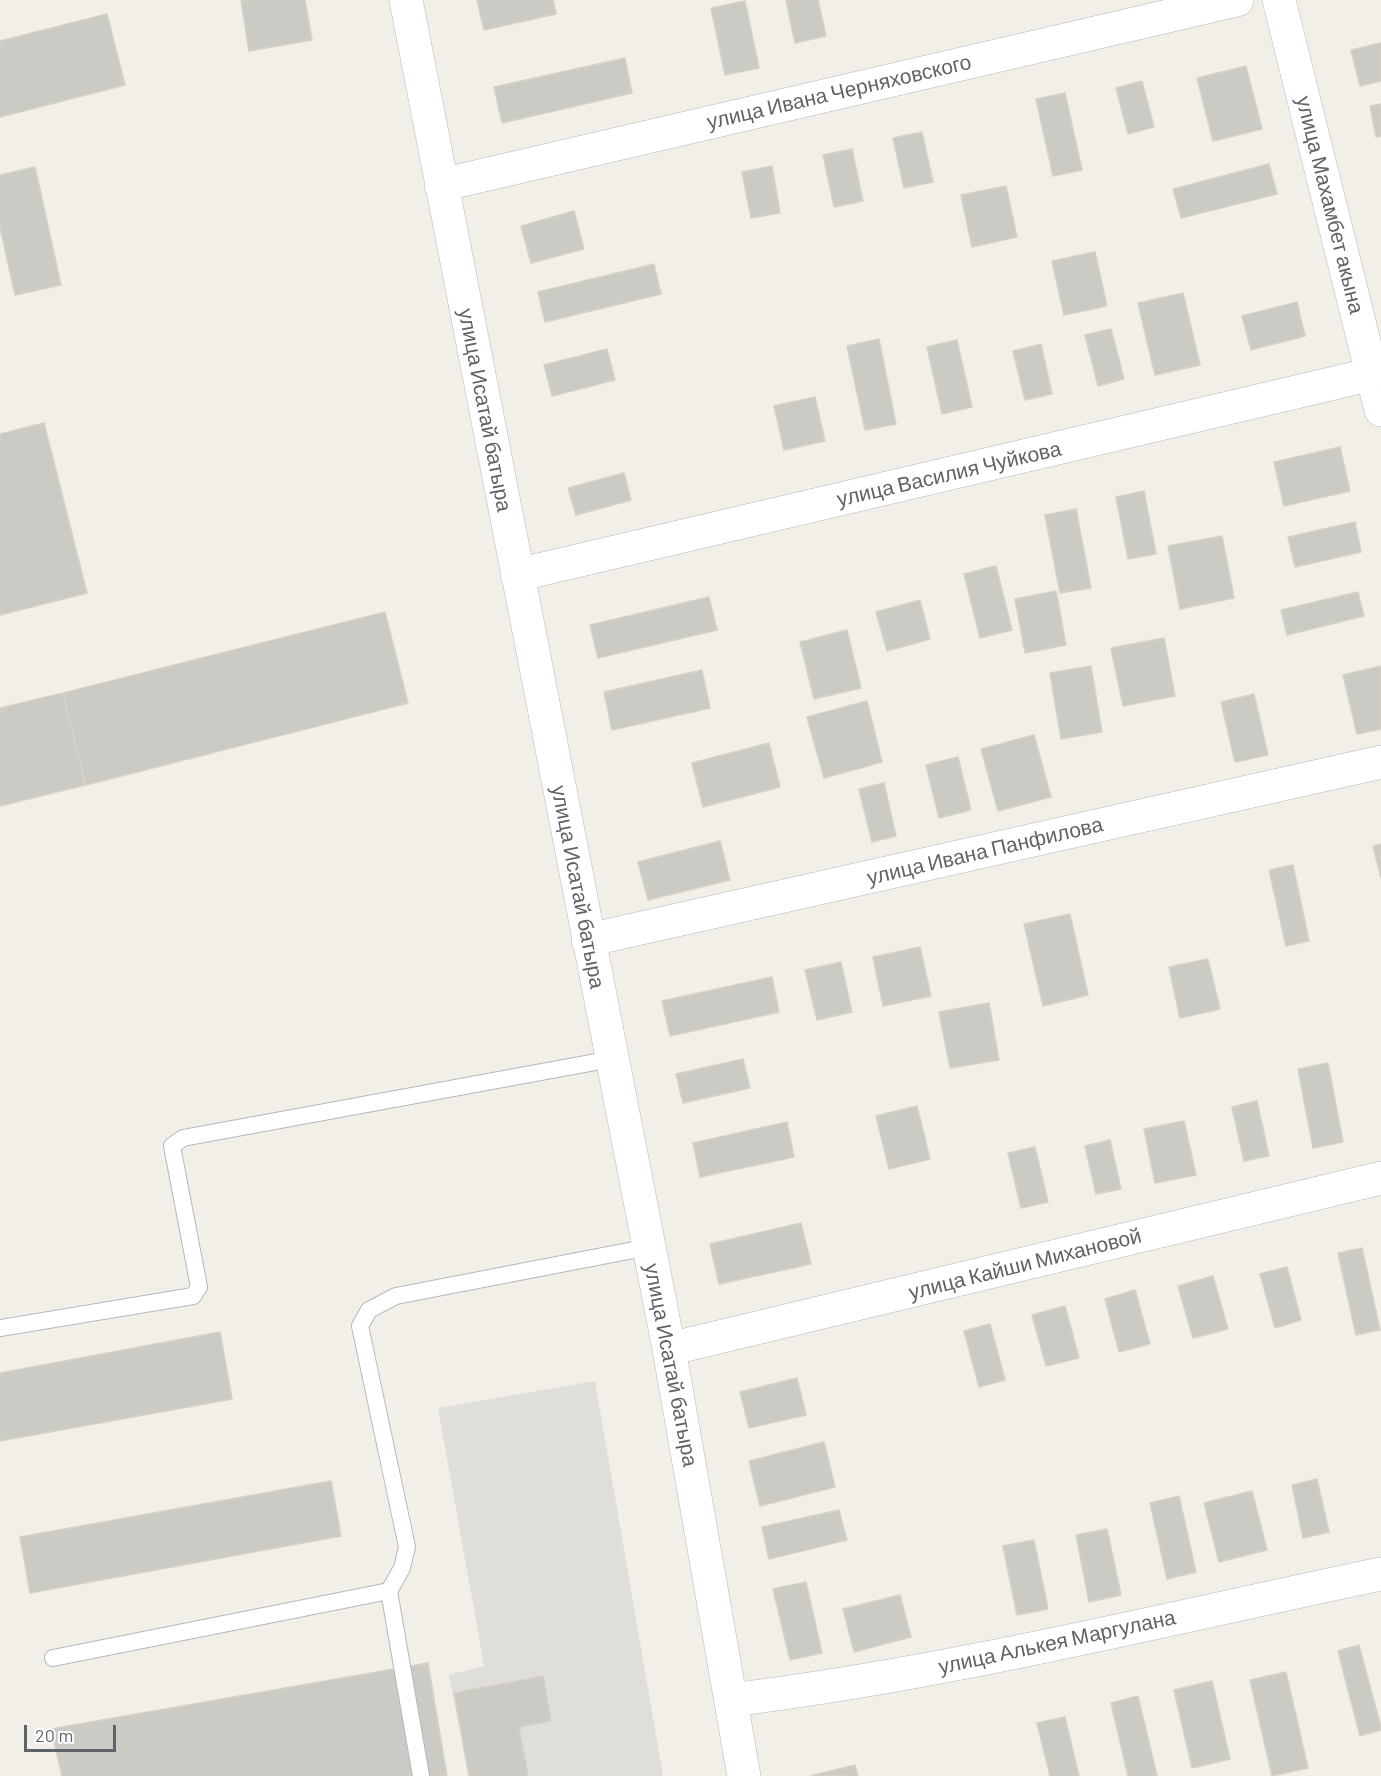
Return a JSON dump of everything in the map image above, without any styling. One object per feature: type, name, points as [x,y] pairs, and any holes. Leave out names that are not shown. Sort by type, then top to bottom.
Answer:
[{"type":"street","name":"улица Исатай батыра","points":[[406,0],[669,1349],[744,1776]]},
{"type":"street","name":"улица Ивана Черняховского","points":[[441,185],[1237,0]]},
{"type":"street","name":"улица Махамбет акына","points":[[1279,0],[1377,373],[1381,410]]},
{"type":"street","name":"улица Василия Чуйкова","points":[[517,576],[1377,373]]},
{"type":"street","name":"улица Ивана Панфилова","points":[[588,940],[1381,762]]},
{"type":"street","name":"улица Кайши Михановой","points":[[669,1349],[1381,1178]]},
{"type":"street","name":"улица Алькея Маргулана","points":[[731,1700],[791,1693],[981,1659],[1381,1574]]},
{"type":"lane","points":[[0,1328],[193,1296],[199,1287],[172,1146],[183,1138],[612,1059]]},
{"type":"lane","points":[[421,1776],[389,1591],[402,1568],[407,1547],[360,1326],[369,1310],[396,1296],[649,1248]]},
{"type":"lane","points":[[53,1658],[389,1591]]},
{"type":"shaded area","points":[[595,1381],[663,1776],[469,1776],[449,1675],[484,1666],[438,1408]]},
{"type":"building","points":[[241,0],[305,0],[312,40],[249,51]]},
{"type":"building","points":[[477,0],[553,0],[556,14],[484,30]]},
{"type":"building","points":[[786,0],[818,0],[826,36],[795,43]]},
{"type":"building","points":[[745,1],[759,68],[725,75],[711,8]]},
{"type":"building","points":[[107,14],[125,85],[0,117],[0,41]]},
{"type":"building","points":[[1381,43],[1381,81],[1360,86],[1351,50]]},
{"type":"building","points":[[625,58],[632,93],[502,123],[494,87]]},
{"type":"building","points":[[1246,66],[1262,129],[1213,141],[1197,78]]},
{"type":"building","points":[[1142,81],[1154,127],[1128,134],[1116,88]]},
{"type":"building","points":[[1065,93],[1082,170],[1053,176],[1036,99]]},
{"type":"building","points":[[1381,104],[1381,136],[1376,137],[1370,106]]},
{"type":"building","points":[[922,132],[933,182],[904,188],[893,138]]},
{"type":"building","points":[[852,149],[863,201],[834,207],[823,155]]},
{"type":"building","points":[[1269,164],[1277,194],[1181,218],[1173,189]]},
{"type":"building","points":[[772,166],[780,213],[751,218],[742,172]]},
{"type":"building","points":[[35,167],[61,285],[15,295],[0,227],[0,175]]},
{"type":"building","points":[[1006,186],[1017,237],[972,247],[961,195]]},
{"type":"building","points":[[574,211],[584,249],[531,263],[521,226]]},
{"type":"building","points":[[1095,252],[1107,306],[1064,315],[1052,261]]},
{"type":"building","points":[[654,264],[661,294],[545,322],[538,292]]},
{"type":"building","points":[[1183,293],[1200,365],[1155,375],[1138,303]]},
{"type":"building","points":[[1297,302],[1305,336],[1251,350],[1242,316]]},
{"type":"building","points":[[1111,329],[1124,379],[1098,386],[1085,335]]},
{"type":"building","points":[[879,339],[896,424],[865,430],[847,346]]},
{"type":"building","points":[[957,340],[972,407],[942,414],[927,347]]},
{"type":"building","points":[[1041,344],[1052,394],[1025,400],[1013,351]]},
{"type":"building","points":[[607,349],[615,380],[552,396],[544,365]]},
{"type":"building","points":[[815,397],[825,441],[784,450],[774,406]]},
{"type":"building","points":[[44,423],[87,593],[0,615],[0,434]]},
{"type":"building","points":[[1340,447],[1350,491],[1284,506],[1274,462]]},
{"type":"building","points":[[624,473],[631,500],[576,515],[568,488]]},
{"type":"building","points":[[1144,491],[1156,554],[1128,559],[1116,497]]},
{"type":"building","points":[[1076,509],[1091,588],[1060,593],[1045,515]]},
{"type":"building","points":[[1355,522],[1361,552],[1295,567],[1288,537]]},
{"type":"building","points":[[1222,536],[1234,598],[1180,609],[1168,546]]},
{"type":"building","points":[[996,566],[1012,630],[980,638],[964,574]]},
{"type":"building","points":[[1056,591],[1066,645],[1025,653],[1015,599]]},
{"type":"building","points":[[1358,592],[1364,616],[1287,635],[1281,610]]},
{"type":"building","points":[[709,597],[717,630],[598,658],[590,625]]},
{"type":"building","points":[[920,600],[930,639],[887,651],[876,612]]},
{"type":"building","points":[[385,612],[408,703],[86,785],[63,693]]},
{"type":"building","points":[[847,630],[861,688],[814,699],[800,642]]},
{"type":"building","points":[[1164,638],[1175,696],[1123,706],[1111,648]]},
{"type":"building","points":[[1091,666],[1102,732],[1061,739],[1050,673]]},
{"type":"building","points":[[1381,666],[1381,729],[1357,734],[1343,675]]},
{"type":"building","points":[[702,670],[710,708],[612,730],[604,692]]},
{"type":"building","points":[[63,693],[85,785],[0,806],[0,708]]},
{"type":"building","points":[[1254,694],[1268,755],[1235,762],[1221,702]]},
{"type":"building","points":[[867,701],[882,762],[824,778],[807,717]]},
{"type":"building","points":[[1034,735],[1051,797],[998,811],[981,749]]},
{"type":"building","points":[[769,743],[780,787],[703,807],[692,763]]},
{"type":"building","points":[[958,757],[971,810],[939,818],[926,765]]},
{"type":"building","points":[[884,783],[896,836],[872,842],[859,789]]},
{"type":"building","points":[[720,841],[730,880],[648,900],[638,862]]},
{"type":"building","points":[[1381,844],[1381,878],[1373,846]]},
{"type":"building","points":[[1293,865],[1309,941],[1286,946],[1269,870]]},
{"type":"building","points":[[1070,914],[1088,995],[1043,1006],[1024,924]]},
{"type":"building","points":[[920,947],[931,996],[883,1006],[873,957]]},
{"type":"building","points":[[1208,959],[1220,1009],[1180,1018],[1169,967]]},
{"type":"building","points":[[841,962],[852,1012],[817,1020],[805,970]]},
{"type":"building","points":[[772,977],[779,1012],[670,1036],[662,1001]]},
{"type":"building","points":[[989,1003],[999,1060],[950,1068],[939,1012]]},
{"type":"building","points":[[743,1059],[750,1088],[683,1103],[676,1074]]},
{"type":"building","points":[[1328,1063],[1343,1142],[1313,1148],[1298,1069]]},
{"type":"building","points":[[1257,1101],[1269,1156],[1244,1161],[1232,1107]]},
{"type":"building","points":[[917,1106],[930,1159],[889,1169],[876,1116]]},
{"type":"building","points":[[1184,1121],[1196,1175],[1155,1183],[1144,1129]]},
{"type":"building","points":[[787,1122],[794,1157],[700,1177],[693,1143]]},
{"type":"building","points":[[1110,1140],[1121,1189],[1096,1194],[1085,1146]]},
{"type":"building","points":[[1035,1147],[1048,1202],[1021,1208],[1008,1153]]},
{"type":"building","points":[[801,1223],[811,1264],[719,1284],[710,1244]]},
{"type":"building","points":[[1362,1248],[1380,1330],[1356,1335],[1338,1253]]},
{"type":"building","points":[[1287,1267],[1301,1320],[1275,1328],[1260,1274]]},
{"type":"building","points":[[1213,1276],[1228,1329],[1193,1338],[1178,1286]]},
{"type":"building","points":[[1135,1290],[1150,1344],[1119,1352],[1105,1299]]},
{"type":"building","points":[[1065,1306],[1079,1358],[1046,1366],[1032,1315]]},
{"type":"building","points":[[990,1324],[1005,1380],[979,1387],[964,1331]]},
{"type":"building","points":[[220,1332],[232,1399],[0,1441],[0,1373]]},
{"type":"building","points":[[797,1378],[806,1415],[749,1428],[740,1392]]},
{"type":"building","points":[[824,1442],[835,1487],[760,1506],[749,1461]]},
{"type":"building","points":[[1317,1479],[1329,1532],[1303,1538],[1292,1485]]},
{"type":"building","points":[[331,1481],[341,1536],[30,1593],[20,1537]]},
{"type":"building","points":[[1252,1491],[1267,1550],[1219,1562],[1204,1503]]},
{"type":"building","points":[[1179,1496],[1196,1572],[1167,1579],[1150,1503]]},
{"type":"building","points":[[839,1510],[847,1540],[769,1559],[762,1527]]},
{"type":"building","points":[[1107,1529],[1121,1595],[1089,1602],[1076,1535]]},
{"type":"building","points":[[1034,1540],[1048,1609],[1017,1615],[1003,1546]]},
{"type":"building","points":[[806,1582],[822,1653],[790,1660],[773,1589]]},
{"type":"building","points":[[900,1595],[911,1637],[854,1652],[843,1609]]},
{"type":"building","points":[[1359,1645],[1381,1727],[1381,1730],[1360,1736],[1338,1651]]},
{"type":"building","points":[[428,1663],[447,1776],[62,1776],[51,1729]]},
{"type":"building","points":[[1286,1672],[1308,1768],[1272,1776],[1250,1680]]},
{"type":"building","points":[[543,1676],[551,1721],[519,1727],[528,1776],[469,1776],[454,1693]]},
{"type":"building","points":[[1212,1681],[1230,1759],[1192,1768],[1174,1690]]},
{"type":"building","points":[[1138,1696],[1157,1776],[1128,1776],[1111,1703]]},
{"type":"building","points":[[1065,1717],[1079,1776],[1050,1776],[1037,1723]]},
{"type":"building","points":[[855,1765],[858,1776],[810,1776]]}]
